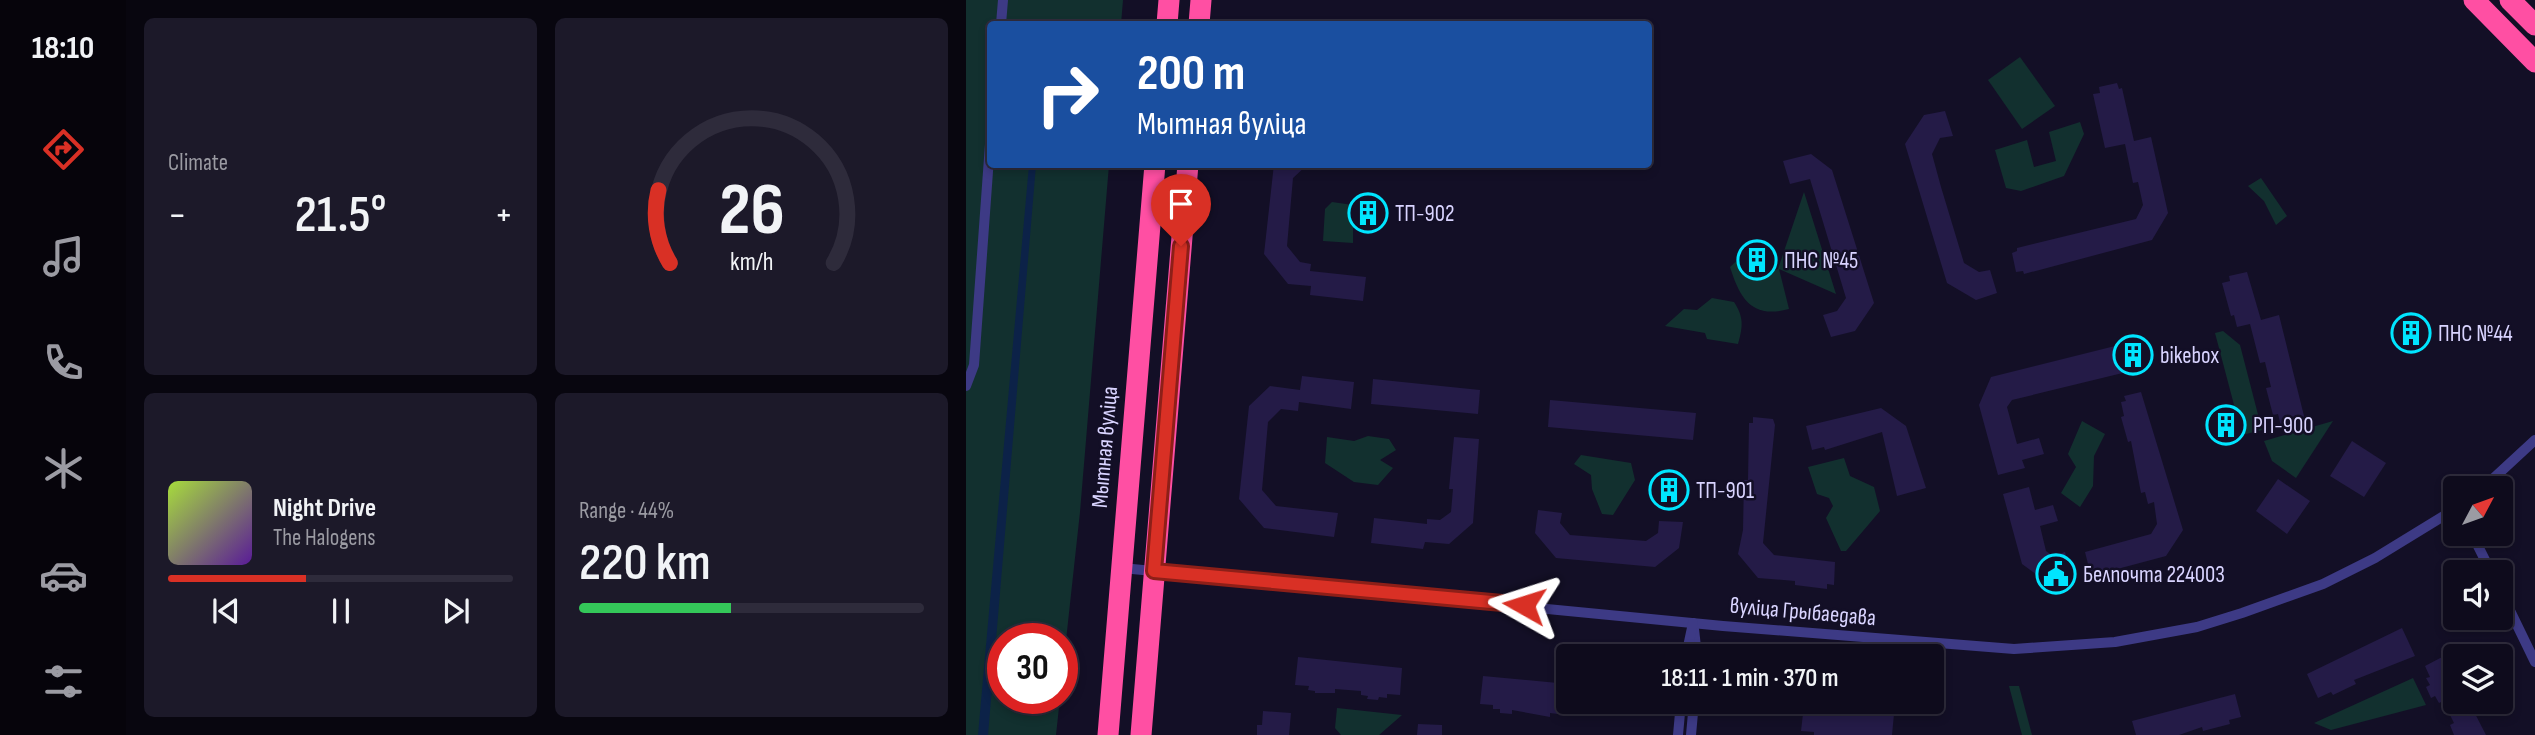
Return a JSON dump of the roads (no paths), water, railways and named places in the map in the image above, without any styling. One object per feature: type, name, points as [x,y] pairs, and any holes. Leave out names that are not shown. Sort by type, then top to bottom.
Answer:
[{"type":"highway","points":[[1167,21],[1169,0]]},
{"type":"highway","points":[[1199,21],[1201,0]]},
{"type":"highway","points":[[2474,0],[2535,62]]},
{"type":"highway","points":[[2510,0],[2535,25]]},
{"type":"highway","name":"Мытная вуліца","points":[[1108,735],[1155,168]]},
{"type":"highway","points":[[1141,735],[1188,168]]},
{"type":"street","points":[[1001,21],[1003,0]]},
{"type":"street","points":[[966,386],[974,365],[988,168]]},
{"type":"street","points":[[2496,476],[2535,440]]},
{"type":"street","name":"вуліца Грыбаедава","points":[[1122,568],[1693,622],[2014,649],[2115,642],[2197,627],[2323,584],[2375,558],[2443,516]]},
{"type":"street","points":[[2513,617],[2535,662]]},
{"type":"street","points":[[1688,644],[1693,622]]},
{"type":"street","points":[[1693,622],[1696,644]]},
{"type":"street","points":[[1678,735],[1680,714]]},
{"type":"street","points":[[1691,735],[1693,714]]},
{"type":"water","points":[[1029,168],[1036,168],[997,623],[988,623]]},
{"type":"water","points":[[987,634],[987,714],[990,714],[988,735],[978,735]]},
{"type":"place","name":"ТП-902","points":[[1368,213]]},
{"type":"place","name":"ПНС №45","points":[[1757,260]]},
{"type":"place","name":"ПНС №44","points":[[2411,333]]},
{"type":"place","name":"bikebox","points":[[2133,355]]},
{"type":"place","name":"РП-900","points":[[2226,425]]},
{"type":"place","name":"ТП-901","points":[[1669,490]]},
{"type":"place","name":"Белпочта 224003","points":[[2056,574]]}]
